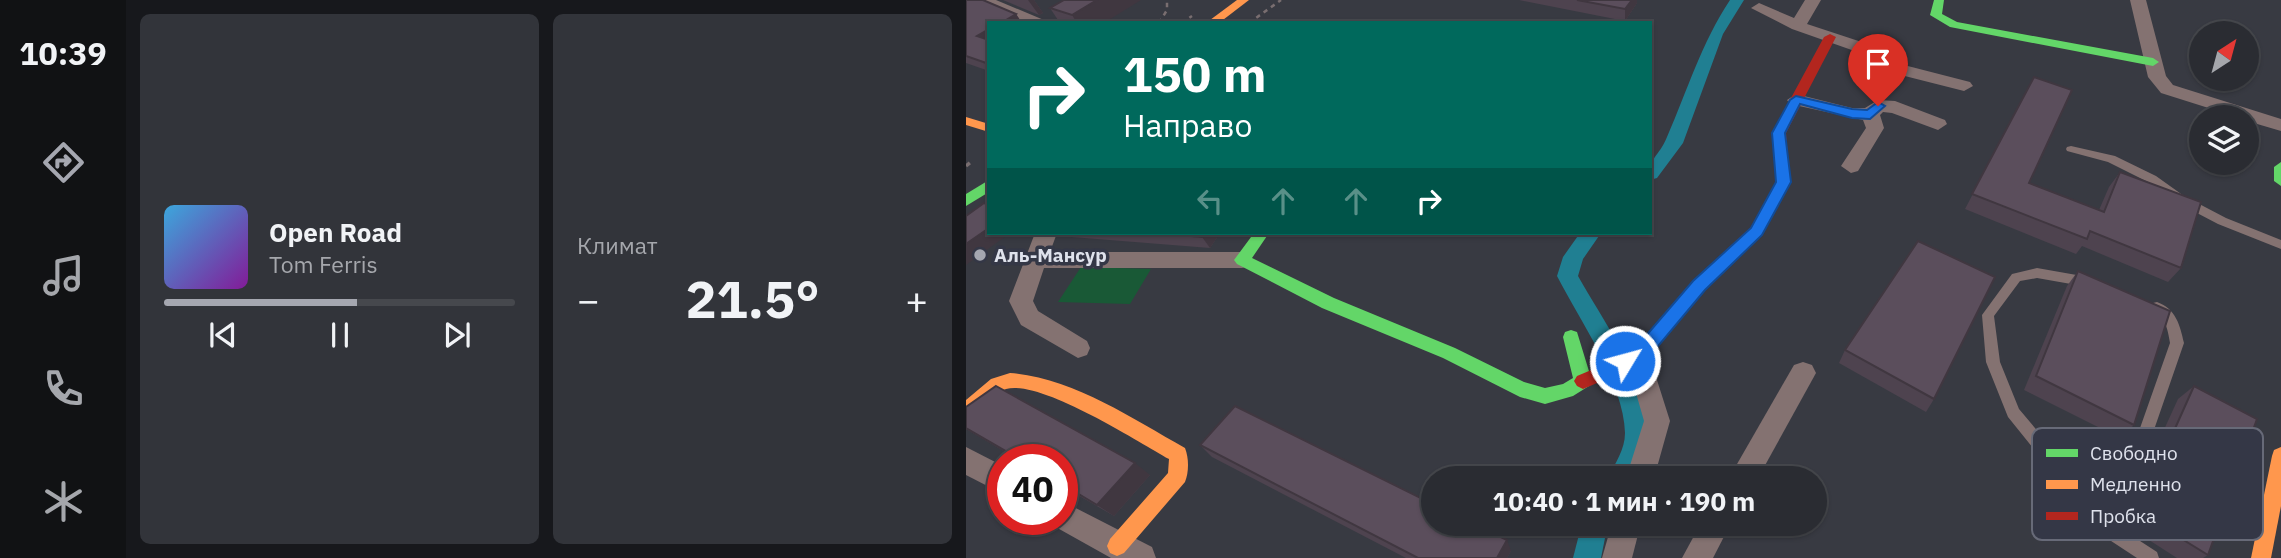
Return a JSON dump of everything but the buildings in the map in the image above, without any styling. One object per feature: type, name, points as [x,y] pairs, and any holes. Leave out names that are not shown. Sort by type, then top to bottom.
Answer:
[{"type":"street","points":[[982,0],[1038,21]]},
{"type":"street","points":[[1214,21],[1244,0]]},
{"type":"street","points":[[1798,26],[1813,0]]},
{"type":"street","points":[[1938,0],[1936,15],[1954,25],[2153,62]]},
{"type":"street","points":[[2138,0],[2157,77],[2166,89],[2281,125]]},
{"type":"street","points":[[1759,8],[1798,26],[1892,58],[1891,67],[1964,86]]},
{"type":"street","points":[[1036,260],[1242,260],[1328,303],[1449,353],[1520,389],[1545,396],[1567,391],[1600,372],[1631,360],[1699,285],[1756,232],[1783,182],[1779,133],[1830,37]]},
{"type":"street","points":[[1796,100],[1852,114],[1870,114],[1878,106],[1895,107],[1938,124]]},
{"type":"street","points":[[1851,166],[1875,128],[1870,114]]},
{"type":"street","points":[[966,121],[987,127]]},
{"type":"street","points":[[966,181],[980,164]]},
{"type":"street","points":[[2281,166],[2281,181]]},
{"type":"street","points":[[966,201],[987,186]]},
{"type":"street","points":[[1045,235],[1021,301],[1029,318],[1078,348]]},
{"type":"street","points":[[1242,260],[1261,235]]},
{"type":"street","points":[[1571,337],[1583,381]]},
{"type":"street","points":[[1631,360],[1657,421],[1644,466]]},
{"type":"street","points":[[1750,466],[1803,373]]},
{"type":"street","points":[[966,411],[993,389],[1008,381],[1020,382],[1078,402],[1178,454],[1178,476],[1129,552],[1078,524]]},
{"type":"street","points":[[2261,558],[2281,456]]},
{"type":"street","points":[[966,460],[987,472]]},
{"type":"street","points":[[1617,558],[1623,536]]},
{"type":"street","points":[[1697,558],[1710,536]]},
{"type":"lane","points":[[2071,149],[2111,159],[2152,179],[2180,199],[2222,221],[2281,245]]},
{"type":"lane","points":[[2032,435],[2014,413],[1993,362],[1988,315],[2016,277],[2037,273],[2059,275],[2102,286]]},
{"type":"lane","points":[[2139,300],[2164,309],[2174,325],[2177,343],[2147,428]]},
{"type":"lane","points":[[2124,540],[2151,558]]},
{"type":"path","points":[[1160,21],[1167,9],[1167,0]]},
{"type":"path","points":[[1252,21],[1281,0]]},
{"type":"path","points":[[966,159],[980,164]]},
{"type":"path","points":[[966,166],[980,164]]},
{"type":"green space","points":[[1081,267],[1151,269],[1130,304],[1058,302]]},
{"type":"waterway","points":[[1652,171],[1674,143],[1715,34],[1737,0]]},
{"type":"waterway","points":[[1590,235],[1573,257],[1567,276],[1610,354],[1629,398],[1637,433],[1628,466]]},
{"type":"waterway","points":[[1587,558],[1592,536]]},
{"type":"traffic: fast","points":[[1939,0],[1936,15],[1954,25],[2153,62]]},
{"type":"traffic: fast","points":[[2281,167],[2281,181]]},
{"type":"traffic: fast","points":[[966,201],[987,186]]},
{"type":"traffic: fast","points":[[1261,235],[1242,260],[1328,303],[1449,353],[1520,389],[1545,396],[1567,391],[1583,381],[1571,337]]},
{"type":"traffic: slow","points":[[1214,21],[1244,0]]},
{"type":"traffic: slow","points":[[966,121],[987,127]]},
{"type":"traffic: slow","points":[[966,411],[986,393],[1004,382],[1028,382],[1096,408],[1178,454],[1178,476],[1117,546]]},
{"type":"traffic: slow","points":[[2261,558],[2281,456]]},
{"type":"traffic: jam","points":[[1583,381],[1638,358],[1699,285],[1756,231],[1783,182],[1779,133],[1830,37]]},
{"type":"place","name":"Аль-Мансур","points":[[980,255]]},
{"type":"route","points":[[1625,361],[1638,358],[1699,285],[1756,232],[1783,182],[1779,133],[1796,100],[1852,114],[1870,114],[1878,106]]}]
